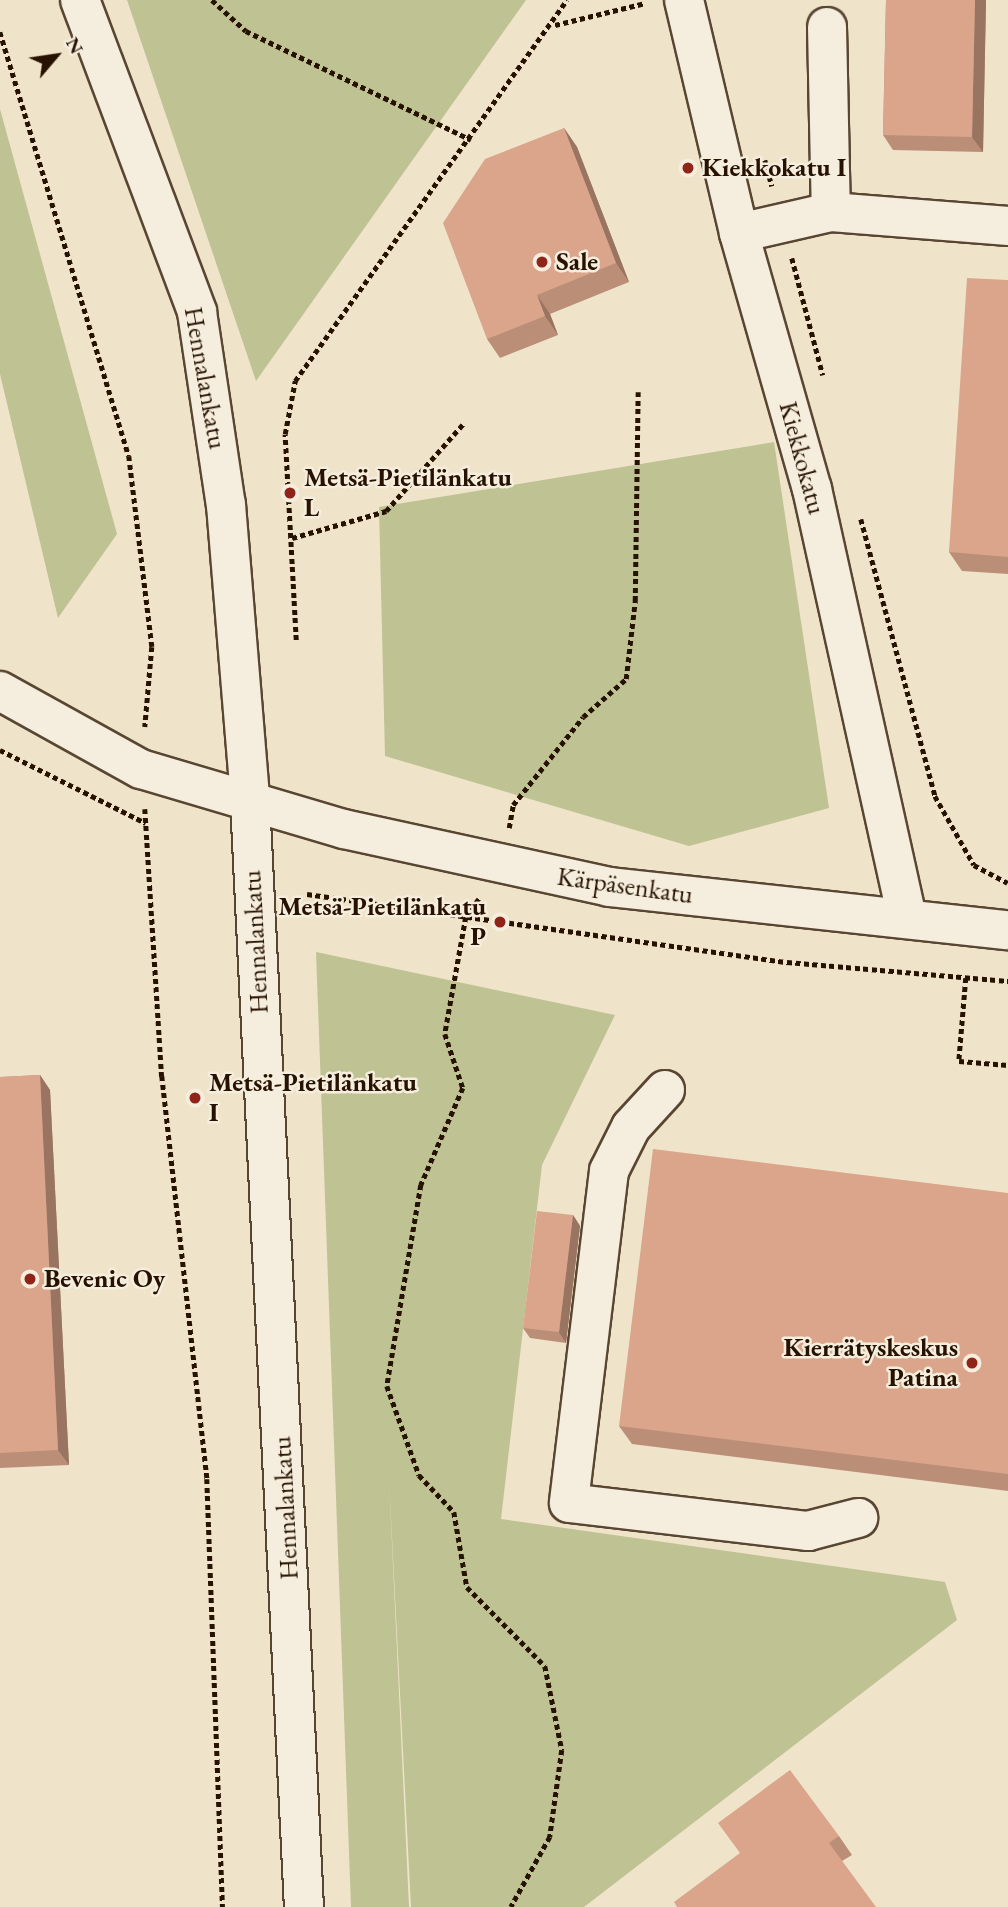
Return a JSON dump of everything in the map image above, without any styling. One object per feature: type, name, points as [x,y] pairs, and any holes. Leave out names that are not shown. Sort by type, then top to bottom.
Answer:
[{"type":"street","name":"Hennalankatu","points":[[80,0],[197,312],[226,505],[250,800],[304,1907]]},
{"type":"street","name":"Kiekkokatu","points":[[671,1],[812,489],[907,919]]},
{"type":"street","points":[[827,27],[831,212]]},
{"type":"street","points":[[739,233],[831,212],[1008,226]]},
{"type":"street","name":"Kärpäsenkatu","points":[[0,691],[142,769],[503,866],[609,887],[1008,930]]},
{"type":"street","points":[[664,1090],[631,1127],[609,1171],[569,1503],[808,1531],[858,1518]]},
{"type":"path","points":[[212,0],[246,31],[471,140]]},
{"type":"path","points":[[296,640],[285,435],[295,381],[555,26],[567,0]]},
{"type":"path","points":[[555,26],[671,1]]},
{"type":"path","points":[[0,32],[129,456],[152,647],[142,769],[162,1076],[207,1479],[223,1907]]},
{"type":"path","points":[[761,146],[826,385]]},
{"type":"path","points":[[511,1907],[552,1825],[562,1750],[545,1666],[467,1587],[454,1512],[419,1475],[387,1386],[421,1185],[464,1088],[445,1034],[466,917],[503,866],[513,805],[583,717],[626,679],[635,601],[638,392]]},
{"type":"path","points":[[292,538],[386,511],[463,424]]},
{"type":"path","points":[[858,505],[935,796],[974,865],[1008,883]]},
{"type":"path","points":[[0,750],[146,823]]},
{"type":"path","points":[[307,894],[787,962],[1008,981]]},
{"type":"path","points":[[966,978],[959,1060],[1008,1065]]},
{"type":"green space","points":[[127,0],[526,0],[256,381]]},
{"type":"green space","points":[[0,109],[117,534],[58,618],[0,374]]},
{"type":"green space","points":[[774,442],[829,808],[689,846],[385,756],[379,507]]},
{"type":"green space","points":[[316,952],[615,1015],[542,1165],[501,1519],[945,1582],[957,1620],[584,1907],[411,1907],[389,1479],[409,1907],[351,1907]]},
{"type":"building","points":[[886,0],[975,0],[972,137],[883,135]]},
{"type":"building","name":"Sale","points":[[564,128],[616,263],[537,295],[545,316],[487,339],[443,223],[485,159]]},
{"type":"building","points":[[967,278],[1008,280],[1008,557],[949,552]]},
{"type":"building","name":"Bevenic Oy","points":[[40,1075],[58,1450],[0,1453],[0,1077]]},
{"type":"building","points":[[653,1149],[1008,1193],[1008,1474],[619,1426]]},
{"type":"building","points":[[537,1211],[573,1215],[559,1332],[523,1328]]},
{"type":"building","points":[[790,1770],[839,1836],[829,1843],[876,1907],[677,1907],[674,1902],[740,1853],[718,1823]]},
{"type":"place","name":"Kiekkokatu I","points":[[688,168]]},
{"type":"place","name":"Sale","points":[[542,262]]},
{"type":"place","name":"Metsä-Pietilänkatu L","points":[[290,493]]},
{"type":"place","name":"Metsä-Pietilänkatu P","points":[[500,922]]},
{"type":"place","name":"Metsä-Pietilänkatu I","points":[[195,1098]]},
{"type":"place","name":"Bevenic Oy","points":[[30,1279]]},
{"type":"place","name":"Kierrätyskeskus Patina","points":[[972,1363]]}]
